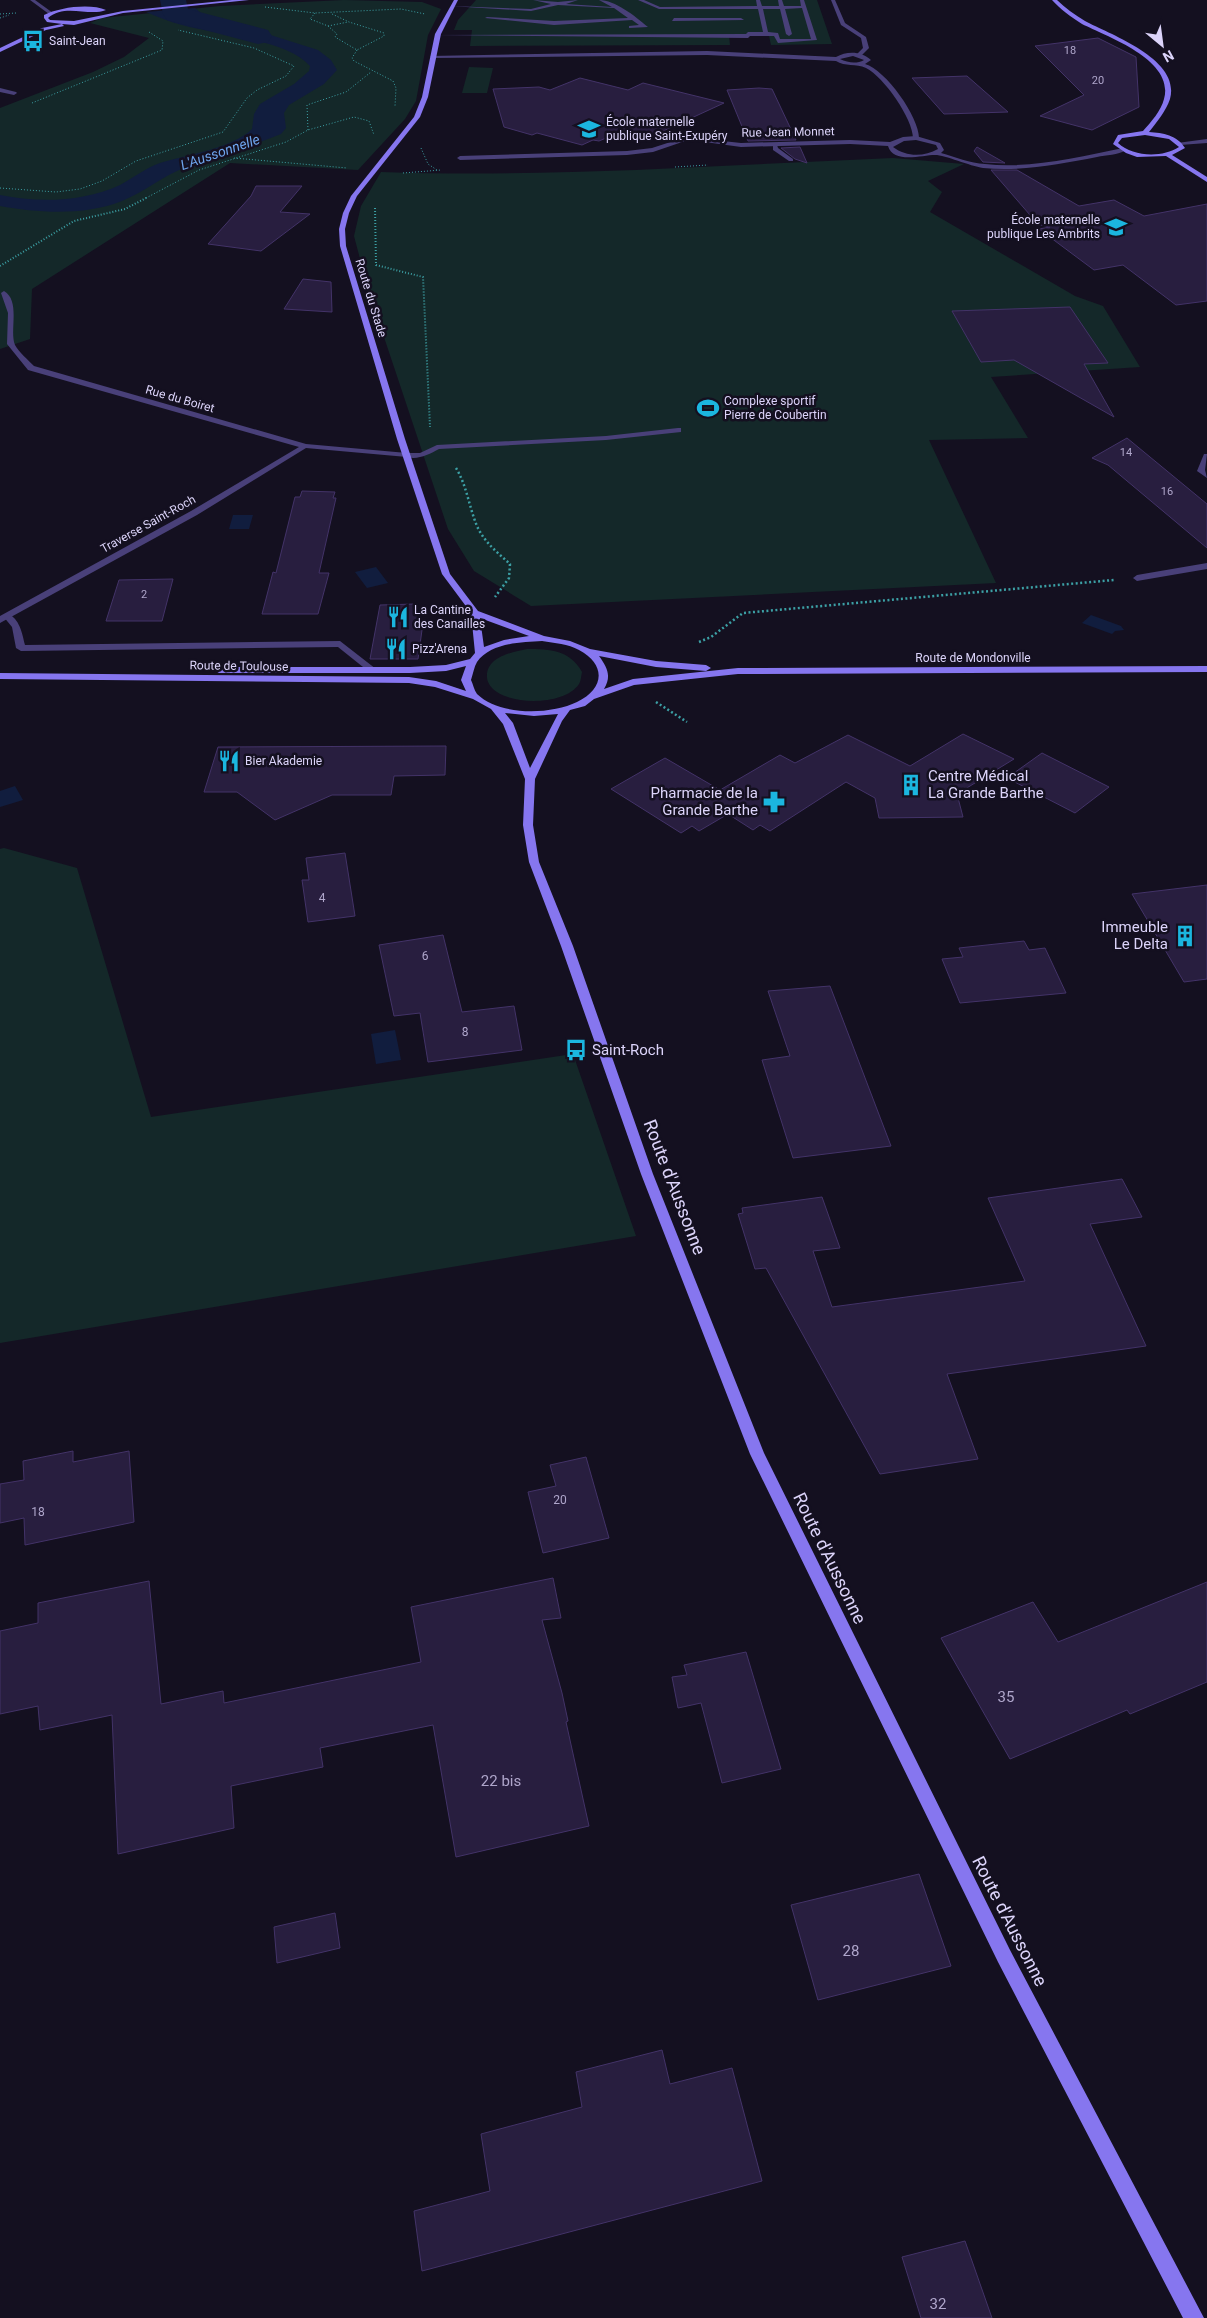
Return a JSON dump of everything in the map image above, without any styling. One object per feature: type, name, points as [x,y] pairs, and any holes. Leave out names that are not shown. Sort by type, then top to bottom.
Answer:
[{"type":"main road","points":[[0,50],[44,29],[66,23],[124,12],[248,0]]},
{"type":"main road","points":[[1054,0],[1083,22],[1140,51],[1156,63],[1165,74],[1168,94],[1165,104],[1145,133]]},
{"type":"main road","name":"Route du Stade","points":[[454,3],[438,35],[425,98],[417,117],[354,196],[346,213],[342,229],[343,246],[407,455],[446,574],[475,613],[476,658]]},
{"type":"main road","points":[[49,21],[46,18],[51,13],[70,9],[124,12]]},
{"type":"main road","points":[[90,11],[94,15],[92,18]]},
{"type":"main road","points":[[49,21],[66,23]]},
{"type":"main road","points":[[44,29],[49,21]]},
{"type":"main road","points":[[1145,133],[1168,137],[1180,143],[1182,148],[1168,155],[1143,155],[1123,150],[1115,143],[1116,139],[1128,134],[1145,133]]},
{"type":"main road","points":[[1168,155],[1207,180]]},
{"type":"main road","points":[[475,613],[542,638],[576,645],[589,652],[600,664],[604,678],[601,687],[594,696],[566,710],[538,715],[522,714],[495,708],[476,697],[469,688],[466,679],[467,670],[476,658],[507,642],[542,638]]},
{"type":"main road","name":"Route de Mondonville","points":[[589,652],[656,664],[738,671],[1207,669]]},
{"type":"main road","name":"Route de Toulouse","points":[[0,672],[446,668],[476,658]]},
{"type":"main road","name":"Route de Mondonville","points":[[594,696],[633,682],[738,671]]},
{"type":"main road","name":"Route de Toulouse","points":[[0,676],[408,680],[436,684],[476,697]]},
{"type":"main road","name":"Route d'Aussonne","points":[[495,708],[508,723],[530,779]]},
{"type":"main road","name":"Route d'Aussonne","points":[[566,710],[558,720],[530,779],[528,825],[534,862],[567,946],[647,1174],[756,1454],[1004,1956],[1194,2318]]},
{"type":"street","points":[[32,0],[51,13]]},
{"type":"street","points":[[503,0],[494,8],[486,20],[608,27]]},
{"type":"street","points":[[535,0],[616,8]]},
{"type":"street","points":[[531,10],[576,0]]},
{"type":"street","points":[[601,0],[645,27],[627,27]]},
{"type":"street","points":[[666,0],[666,8],[681,27],[743,27]]},
{"type":"street","points":[[689,0],[690,20]]},
{"type":"street","points":[[711,0],[712,8]]},
{"type":"street","points":[[736,0],[747,35]]},
{"type":"street","points":[[758,0],[766,34]]},
{"type":"street","points":[[780,0],[789,34]]},
{"type":"street","points":[[776,34],[778,40],[814,40],[802,0]]},
{"type":"street","points":[[833,0],[843,24],[863,37],[866,43],[866,48],[859,55]]},
{"type":"street","points":[[644,1],[659,8],[804,7]]},
{"type":"street","points":[[517,9],[525,2]]},
{"type":"street","points":[[454,3],[531,10],[549,14]]},
{"type":"street","points":[[703,8],[706,20]]},
{"type":"street","points":[[719,8],[721,20]]},
{"type":"street","points":[[558,16],[566,17],[569,24]]},
{"type":"street","points":[[511,27],[632,20]]},
{"type":"street","points":[[674,20],[741,20]]},
{"type":"street","points":[[675,42],[675,34],[681,27]]},
{"type":"street","points":[[582,34],[583,42]]},
{"type":"street","points":[[485,35],[484,42],[721,42],[720,34]]},
{"type":"street","points":[[438,35],[813,34]]},
{"type":"street","points":[[433,56],[708,53],[837,59],[845,64],[861,64],[879,74],[916,128],[916,138]]},
{"type":"street","points":[[837,59],[844,55],[859,55],[868,60],[861,64]]},
{"type":"street","points":[[0,90],[14,93]]},
{"type":"street","points":[[936,153],[940,150],[938,144],[916,138],[903,139],[890,144],[893,150],[909,155],[936,153],[979,165],[1000,166],[1064,160],[1123,150]]},
{"type":"street","name":"Rue Jean Monnet","points":[[460,158],[653,150],[686,139],[741,145],[775,146],[850,142],[890,144]]},
{"type":"street","points":[[1180,143],[1207,141]]},
{"type":"street","points":[[775,146],[775,149],[780,154],[791,160]]},
{"type":"street","name":"Rue du Boiret","points":[[4,292],[11,313],[11,344],[31,368],[305,446],[421,455],[437,447],[606,438],[678,430]]},
{"type":"street","name":"Traverse Saint-Roch","points":[[4,618],[194,513],[305,446]]},
{"type":"street","points":[[1207,456],[1201,471],[1207,476]]},
{"type":"street","points":[[1137,578],[1207,566]]},
{"type":"street","points":[[4,618],[16,626],[21,648],[340,644],[371,669]]},
{"type":"path","points":[[234,2],[237,5],[315,13],[401,9],[429,15],[446,16]]},
{"type":"path","points":[[315,13],[310,19],[328,26],[337,34],[335,37],[357,50]]},
{"type":"path","points":[[328,13],[384,33],[381,38],[357,50],[352,58],[371,72],[392,81],[396,88],[393,111]]},
{"type":"path","points":[[0,18],[12,14]]},
{"type":"path","points":[[328,26],[349,22]]},
{"type":"path","points":[[0,188],[56,192],[80,189],[102,181],[136,161],[222,132],[232,123],[240,106],[252,94],[282,80],[290,74],[294,66],[282,58],[230,42],[178,30]]},
{"type":"path","points":[[27,105],[162,50],[163,41],[156,34],[147,31]]},
{"type":"path","points":[[308,130],[307,105],[314,101],[346,92],[371,72]]},
{"type":"path","points":[[0,266],[74,221],[125,209],[199,170],[230,158],[286,142],[308,130],[342,119],[354,117],[369,121],[374,135],[420,146],[428,164],[438,170],[400,173]]},
{"type":"path","points":[[230,158],[375,170]]},
{"type":"path","points":[[375,208],[376,266],[423,277],[430,440],[449,457],[463,478],[478,526],[492,548],[510,564],[510,578],[494,601]]},
{"type":"path","points":[[696,643],[712,636],[734,617],[743,613],[1137,578]]},
{"type":"path","points":[[654,699],[658,705],[687,722]]},
{"type":"green space","points":[[344,0],[422,2],[441,9],[428,35],[416,101],[405,119],[358,170],[230,163],[32,289],[30,339],[0,349],[0,108],[93,72],[124,57],[149,38],[90,23],[102,18],[220,6]]},
{"type":"green space","points":[[476,0],[817,0],[832,44],[771,45],[769,36],[729,36],[730,45],[470,46],[472,30],[454,30],[458,20]]},
{"type":"green space","points":[[469,67],[493,68],[487,93],[462,93]]},
{"type":"green space","name":"Complexe sportif Pierre de Coubertin","points":[[893,158],[964,164],[928,181],[942,192],[930,212],[1075,296],[1103,306],[1140,367],[991,377],[1028,438],[929,440],[996,583],[531,606],[474,571],[448,529],[368,289],[354,236],[361,206],[381,172],[573,172]]},
{"type":"green space","points":[[527,649],[551,650],[572,659],[582,672],[579,684],[563,696],[540,701],[516,699],[495,691],[487,679],[488,670],[491,665],[501,657]]},
{"type":"green space","points":[[4,848],[77,868],[151,1117],[573,1054],[636,1236],[0,1343],[0,849]]},
{"type":"water","points":[[195,8],[201,13],[318,50],[331,60],[337,70],[324,84],[289,105],[284,113],[286,128],[281,134],[186,167],[122,201],[93,209],[61,212],[0,206],[0,195],[45,200],[76,198],[106,191],[160,163],[209,150],[233,141],[244,136],[252,129],[254,114],[260,104],[294,84],[309,71],[310,66],[299,57],[285,50],[250,39],[177,24],[146,12]]},
{"type":"water","points":[[233,515],[253,515],[249,529],[229,529]]},
{"type":"water","points":[[376,567],[388,583],[367,588],[355,572]]},
{"type":"water","points":[[1091,615],[1121,626],[1124,630],[1115,631],[1112,634],[1082,623]]},
{"type":"water","points":[[15,786],[23,800],[0,807],[0,791]]},
{"type":"water","points":[[395,1030],[401,1060],[376,1064],[371,1034]]},
{"type":"building","points":[[1098,38],[1136,57],[1139,107],[1092,130],[1040,116],[1084,95],[1035,46]]},
{"type":"building","points":[[967,76],[1008,112],[944,114],[912,78]]},
{"type":"building","points":[[580,78],[628,90],[643,83],[724,103],[646,139],[618,133],[599,141],[593,140],[582,145],[537,133],[532,135],[504,127],[493,89],[539,87],[550,90]]},
{"type":"building","points":[[772,89],[796,140],[748,141],[727,90]]},
{"type":"building","points":[[800,147],[807,163],[795,159],[781,148]]},
{"type":"building","points":[[977,147],[1005,163],[983,162],[974,151]]},
{"type":"building","points":[[991,170],[1017,170],[1079,206],[1114,200],[1144,216],[1207,204],[1207,301],[1176,305],[1123,265],[1094,270],[1039,229],[1050,227],[1013,219],[1030,215]]},
{"type":"building","points":[[256,186],[302,186],[280,212],[310,214],[261,251],[208,244],[251,196]]},
{"type":"building","points":[[303,279],[331,282],[332,312],[284,309]]},
{"type":"building","points":[[1070,307],[1108,363],[1084,364],[1114,417],[1014,360],[981,362],[952,311]]},
{"type":"building","points":[[1127,438],[1207,504],[1207,548],[1108,465],[1092,458]]},
{"type":"building","points":[[302,491],[335,492],[333,498],[336,498],[319,573],[329,573],[318,614],[262,614],[273,572],[276,573],[295,497],[300,497]]},
{"type":"building","points":[[173,579],[162,621],[106,621],[119,580]]},
{"type":"building","points":[[415,604],[415,614],[419,613],[422,630],[418,659],[370,659],[380,605]]},
{"type":"building","points":[[963,734],[1014,759],[957,794],[963,817],[879,818],[875,798],[846,782],[770,831],[760,825],[753,830],[728,814],[699,831],[692,826],[681,833],[611,789],[665,758],[720,790],[780,755],[795,763],[848,735],[910,766]]},
{"type":"building","points":[[446,746],[445,775],[394,776],[391,795],[332,795],[275,820],[237,792],[204,792],[218,747]]},
{"type":"building","points":[[1042,753],[1109,787],[1075,813],[1007,778]]},
{"type":"building","points":[[345,853],[355,916],[308,922],[302,880],[309,880],[306,858]]},
{"type":"building","name":"Immeuble Le Delta","points":[[1207,885],[1207,979],[1184,982],[1132,894]]},
{"type":"building","points":[[443,935],[462,1012],[514,1006],[522,1050],[428,1062],[420,1013],[394,1016],[379,945]]},
{"type":"building","points":[[1024,941],[1029,950],[1045,948],[1066,993],[960,1003],[942,959],[963,957],[959,948]]},
{"type":"building","points":[[830,986],[891,1146],[793,1158],[762,1060],[790,1056],[768,991]]},
{"type":"building","points":[[1122,1179],[1142,1217],[1090,1224],[1146,1346],[947,1374],[978,1459],[880,1474],[766,1268],[755,1269],[738,1214],[743,1213],[742,1208],[822,1197],[840,1248],[813,1251],[832,1307],[1025,1281],[988,1198]]},
{"type":"building","points":[[73,1451],[73,1462],[129,1451],[134,1522],[25,1545],[24,1518],[0,1523],[0,1484],[24,1480],[23,1461]]},
{"type":"building","points":[[586,1457],[609,1538],[543,1553],[528,1492],[556,1486],[550,1465]]},
{"type":"building","points":[[553,1578],[561,1618],[542,1620],[562,1693],[568,1721],[566,1722],[589,1826],[456,1857],[433,1725],[320,1748],[323,1767],[231,1786],[234,1828],[118,1854],[112,1715],[40,1730],[38,1706],[0,1714],[0,1631],[38,1623],[38,1603],[149,1581],[161,1704],[223,1691],[224,1703],[421,1662],[411,1607]]},
{"type":"building","points":[[1207,1582],[1207,1682],[1130,1714],[1127,1710],[1010,1759],[941,1638],[1033,1602],[1058,1642]]},
{"type":"building","points":[[746,1652],[781,1769],[722,1783],[701,1703],[678,1708],[672,1677],[687,1675],[684,1665]]},
{"type":"building","points":[[919,1874],[951,1966],[818,2000],[791,1905]]},
{"type":"building","points":[[335,1913],[340,1948],[277,1963],[274,1927]]},
{"type":"building","points":[[662,2050],[670,2084],[732,2068],[762,2181],[422,2271],[414,2211],[490,2191],[481,2134],[582,2107],[576,2072]]},
{"type":"building","points":[[965,2241],[992,2318],[921,2318],[902,2257]]},
{"type":"waterway","name":"L'Aussonnelle","points":[[173,0],[176,14],[258,36]]},
{"type":"place","name":"Saint-Jean","points":[[33,41]]},
{"type":"place","name":"École maternelle publique Saint-Exupéry","points":[[589,129]]},
{"type":"place","name":"École maternelle publique Les Ambrits","points":[[1116,227]]},
{"type":"place","name":"Complexe sportif Pierre de Coubertin","points":[[708,408]]},
{"type":"place","name":"La Cantine des Canailles","points":[[398,617]]},
{"type":"place","name":"Pizz'Arena","points":[[396,649]]},
{"type":"place","name":"Bier Akademie","points":[[229,761]]},
{"type":"place","name":"Centre Médical La Grande Barthe","points":[[911,785]]},
{"type":"place","name":"Pharmacie de la Grande Barthe","points":[[774,802]]},
{"type":"place","name":"Immeuble Le Delta","points":[[1185,936]]},
{"type":"place","name":"Saint-Roch","points":[[576,1050]]}]
